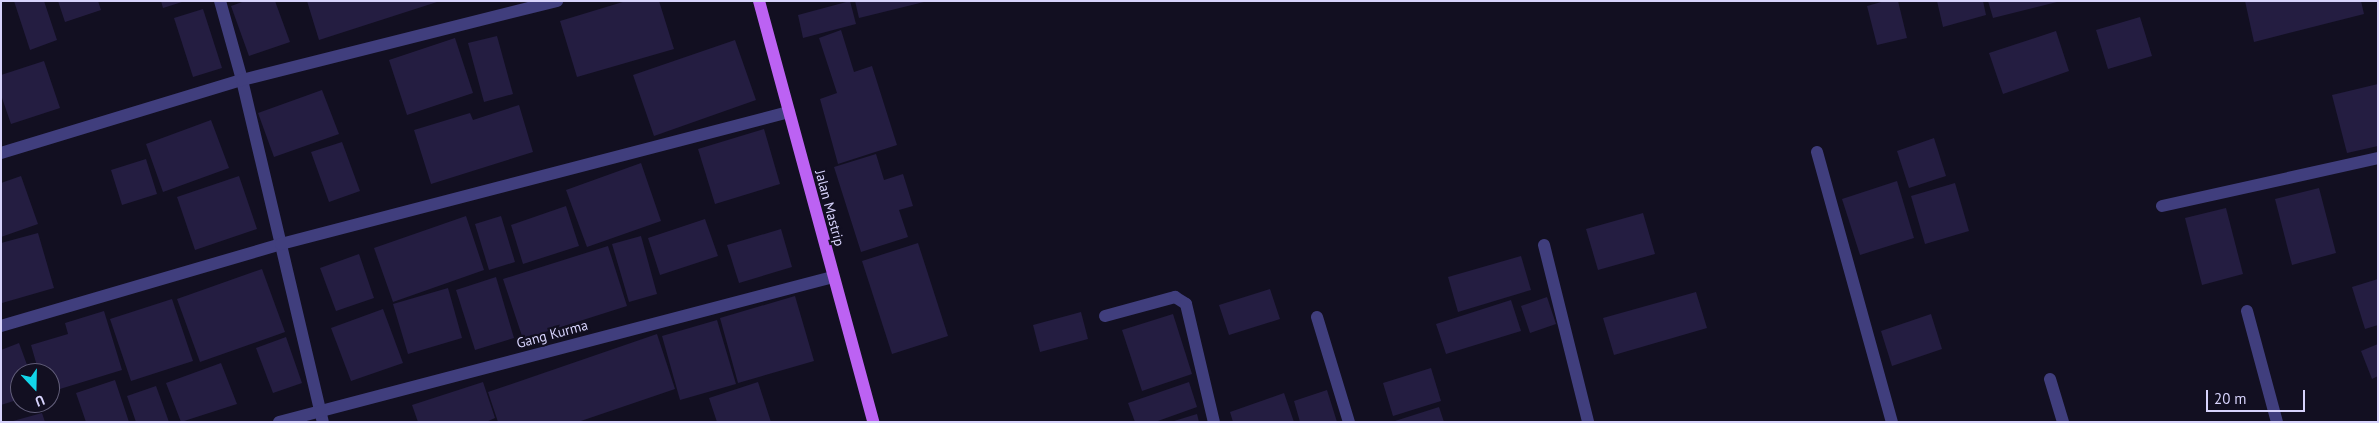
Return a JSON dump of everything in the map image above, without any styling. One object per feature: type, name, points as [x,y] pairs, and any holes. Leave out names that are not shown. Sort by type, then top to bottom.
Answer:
[{"type":"main road","name":"Jalan Mastrip","points":[[759,1],[873,422]]},
{"type":"street","points":[[220,1],[242,80],[322,416]]},
{"type":"street","points":[[1,153],[242,80],[557,1]]},
{"type":"street","points":[[1,326],[281,244],[789,112]]},
{"type":"street","points":[[1817,152],[1892,422]]},
{"type":"street","points":[[2162,206],[2378,158]]},
{"type":"street","points":[[1544,245],[1588,422]]},
{"type":"street","name":"Gang Kurma","points":[[279,422],[322,416],[833,277]]},
{"type":"street","points":[[1105,316],[1175,297],[1186,304],[1214,422]]},
{"type":"street","points":[[2247,311],[2277,422]]},
{"type":"street","points":[[1317,317],[1349,422]]},
{"type":"street","points":[[2050,379],[2063,422]]},
{"type":"building","points":[[14,1],[44,1],[57,40],[30,50]]},
{"type":"building","points":[[58,1],[98,1],[101,10],[65,22]]},
{"type":"building","points":[[161,1],[182,1],[182,2],[163,8]]},
{"type":"building","points":[[245,1],[275,1],[290,42],[249,56],[231,6]]},
{"type":"building","points":[[307,1],[437,1],[437,2],[319,40]]},
{"type":"building","points":[[626,1],[659,1],[674,49],[577,77],[560,21]]},
{"type":"building","points":[[850,1],[856,24],[803,38],[798,15]]},
{"type":"building","points":[[855,1],[924,1],[924,2],[859,18]]},
{"type":"building","points":[[1885,1],[1898,1],[1907,38],[1877,45],[1867,6]]},
{"type":"building","points":[[1937,1],[1983,1],[1986,15],[1943,27]]},
{"type":"building","points":[[1988,1],[2057,1],[2057,2],[1993,18]]},
{"type":"building","points":[[2245,1],[2361,1],[2364,14],[2254,42]]},
{"type":"building","points":[[203,9],[222,68],[193,77],[174,18]]},
{"type":"building","points":[[2140,17],[2152,56],[2108,69],[2096,30]]},
{"type":"building","points":[[841,30],[854,72],[872,66],[897,145],[838,164],[820,99],[837,93],[819,38]]},
{"type":"building","points":[[2056,31],[2069,71],[2003,94],[1989,53]]},
{"type":"building","points":[[497,36],[513,94],[484,102],[468,43]]},
{"type":"building","points":[[455,38],[473,93],[407,115],[389,60]]},
{"type":"building","points":[[735,40],[756,100],[654,136],[633,75]]},
{"type":"building","points":[[44,61],[60,108],[11,124],[1,95],[1,75]]},
{"type":"building","points":[[2378,84],[2378,146],[2347,153],[2332,95]]},
{"type":"building","points":[[322,90],[339,134],[274,157],[258,113]]},
{"type":"building","points":[[519,105],[533,152],[431,184],[414,130],[470,113],[473,120]]},
{"type":"building","points":[[211,120],[229,168],[163,192],[146,144]]},
{"type":"building","points":[[764,129],[780,184],[715,204],[698,149]]},
{"type":"building","points":[[1934,138],[1946,176],[1909,188],[1897,151]]},
{"type":"building","points":[[342,142],[360,191],[329,202],[311,152]]},
{"type":"building","points":[[876,154],[884,180],[903,174],[913,206],[899,210],[908,237],[861,252],[834,167]]},
{"type":"building","points":[[146,159],[157,194],[122,205],[111,170]]},
{"type":"building","points":[[641,163],[661,221],[587,247],[566,190]]},
{"type":"building","points":[[21,176],[38,224],[1,237],[1,183]]},
{"type":"building","points":[[239,176],[257,229],[195,250],[177,197]]},
{"type":"building","points":[[1897,181],[1914,238],[1860,255],[1842,199]]},
{"type":"building","points":[[1955,183],[1969,231],[1925,244],[1911,196]]},
{"type":"building","points":[[2319,188],[2336,253],[2292,265],[2275,199]]},
{"type":"building","points":[[566,206],[579,246],[523,264],[511,225]]},
{"type":"building","points":[[2226,208],[2243,274],[2202,285],[2185,218]]},
{"type":"building","points":[[1643,213],[1655,254],[1598,270],[1586,229]]},
{"type":"building","points":[[466,216],[484,270],[393,302],[374,248]]},
{"type":"building","points":[[501,216],[515,262],[489,270],[475,224]]},
{"type":"building","points":[[705,219],[718,256],[660,275],[648,238]]},
{"type":"building","points":[[781,229],[792,267],[739,283],[727,245]]},
{"type":"building","points":[[38,233],[54,288],[2,303],[1,243]]},
{"type":"building","points":[[641,236],[657,294],[629,302],[612,244]]},
{"type":"building","points":[[918,243],[948,336],[892,354],[862,261]]},
{"type":"building","points":[[608,246],[627,306],[523,339],[503,279]]},
{"type":"building","points":[[359,254],[374,298],[336,311],[320,268]]},
{"type":"building","points":[[1521,256],[1531,290],[1458,312],[1448,277]]},
{"type":"building","points":[[262,269],[285,332],[200,362],[177,299]]},
{"type":"building","points":[[496,277],[514,338],[475,350],[456,290]]},
{"type":"building","points":[[2378,279],[2378,325],[2365,329],[2352,287]]},
{"type":"building","points":[[448,288],[462,338],[408,354],[393,304]]},
{"type":"building","points":[[1270,289],[1280,319],[1229,335],[1219,305]]},
{"type":"building","points":[[1696,292],[1707,328],[1614,355],[1603,318]]},
{"type":"building","points":[[795,296],[814,361],[738,383],[720,318]]},
{"type":"building","points":[[1547,297],[1556,324],[1530,333],[1521,306]]},
{"type":"building","points":[[172,299],[193,361],[131,381],[110,319]]},
{"type":"building","points":[[1511,300],[1521,331],[1446,354],[1436,324]]},
{"type":"building","points":[[383,309],[403,363],[351,381],[331,328]]},
{"type":"building","points":[[104,311],[122,370],[60,389],[60,363],[36,363],[31,345],[68,334],[65,323]]},
{"type":"building","points":[[1081,312],[1088,339],[1040,352],[1033,325]]},
{"type":"building","points":[[1173,314],[1192,374],[1142,391],[1122,330]]},
{"type":"building","points":[[1931,314],[1942,349],[1892,366],[1881,331]]},
{"type":"building","points":[[717,320],[736,384],[680,400],[662,336]]},
{"type":"building","points":[[657,334],[675,389],[578,422],[498,422],[488,392]]},
{"type":"building","points":[[286,337],[302,383],[273,393],[256,348]]},
{"type":"building","points":[[19,343],[26,363],[10,363],[10,402],[1,405],[1,350]]},
{"type":"building","points":[[2378,344],[2378,376],[2372,379],[2361,351]]},
{"type":"building","points":[[221,363],[237,404],[181,422],[166,383]]},
{"type":"building","points":[[1431,368],[1441,401],[1393,416],[1383,383]]},
{"type":"building","points":[[115,380],[129,422],[86,422],[76,393]]},
{"type":"building","points":[[483,382],[495,418],[486,422],[418,422],[412,405]]},
{"type":"building","points":[[758,382],[771,422],[717,422],[709,398]]},
{"type":"building","points":[[1189,382],[1197,407],[1155,422],[1135,422],[1128,403]]},
{"type":"building","points":[[156,386],[169,422],[136,422],[127,396]]},
{"type":"building","points":[[1327,390],[1337,422],[1300,422],[1294,401]]},
{"type":"building","points":[[1284,393],[1294,422],[1233,422],[1230,412]]},
{"type":"building","points":[[1439,407],[1444,422],[1395,422],[1395,421]]},
{"type":"building","points":[[42,413],[45,422],[13,422]]},
{"type":"building","points":[[1197,414],[1199,422],[1174,422],[1174,421]]}]
